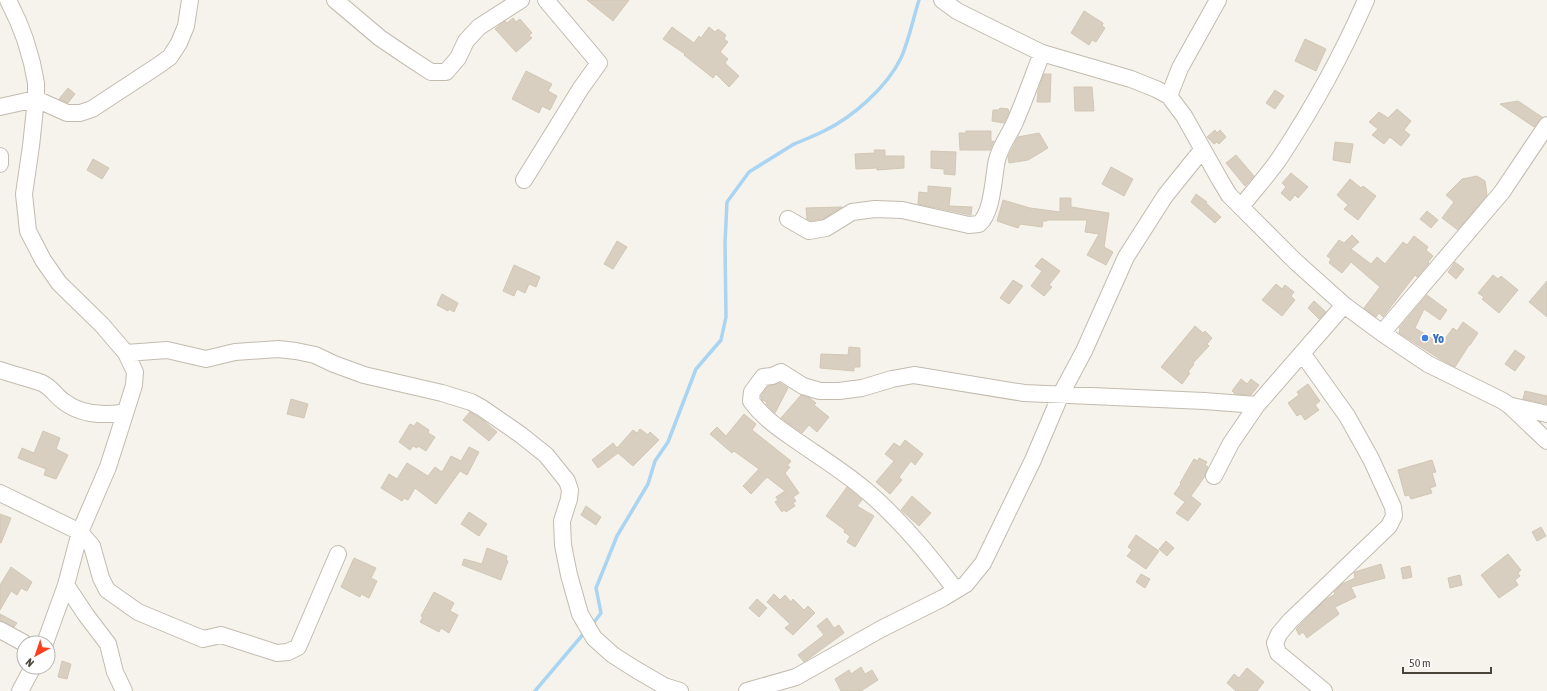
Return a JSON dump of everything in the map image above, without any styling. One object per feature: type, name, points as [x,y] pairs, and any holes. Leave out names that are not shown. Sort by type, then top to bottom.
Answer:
[{"type":"street","points":[[8,0],[18,20],[29,51],[36,83],[32,146],[24,194],[28,230],[42,260],[59,283],[102,325],[126,353],[135,372],[134,385],[108,467],[80,532],[66,586],[48,635]]},
{"type":"street","points":[[0,107],[36,99],[67,113],[80,113],[92,109],[159,65],[170,56],[179,43],[186,26],[190,0]]},
{"type":"street","points":[[335,0],[380,38],[431,72],[446,72],[458,58],[466,41],[479,27],[521,0]]},
{"type":"street","points":[[524,180],[581,88],[599,63],[546,0]]},
{"type":"street","points":[[942,0],[987,26],[1042,53],[1131,80],[1156,89],[1169,96],[1184,116],[1226,190],[1296,262],[1344,305],[1382,333],[1428,364],[1496,397],[1510,406],[1547,441]]},
{"type":"street","points":[[1169,96],[1180,68],[1218,0]]},
{"type":"street","points":[[1241,207],[1280,157],[1316,102],[1345,47],[1366,0]]},
{"type":"street","points":[[788,219],[809,230],[826,228],[852,212],[875,209],[902,210],[969,225],[979,224],[986,215],[1003,142],[1012,129],[1018,116],[1042,53]]},
{"type":"street","points":[[1382,333],[1502,192],[1547,125]]},
{"type":"street","points":[[747,691],[796,677],[881,629],[944,598],[955,589],[966,584],[983,563],[1033,460],[1062,394],[1084,351],[1126,256],[1165,196],[1202,150]]},
{"type":"street","points":[[0,156],[0,164]]},
{"type":"street","points":[[1214,476],[1231,443],[1257,405],[1344,305]]},
{"type":"street","points":[[126,353],[167,350],[206,360],[235,352],[278,349],[296,351],[315,355],[364,375],[456,397],[471,402],[482,408],[521,435],[546,455],[567,481],[570,490],[562,521],[564,545],[569,574],[580,614],[594,638],[613,655],[635,669],[664,686],[680,691]]},
{"type":"street","points":[[1302,353],[1347,416],[1371,459],[1393,507],[1394,516],[1389,526],[1290,621],[1279,634],[1275,643],[1278,653],[1324,691]]},
{"type":"street","points":[[0,370],[41,383],[50,388],[63,401],[76,409],[91,413],[110,415],[125,412]]},
{"type":"street","points":[[955,589],[930,555],[863,488],[804,447],[759,412],[751,401],[752,392],[763,377],[772,376],[780,372],[803,386],[820,391],[839,391],[862,388],[892,379],[914,376],[1024,393],[1204,401],[1257,405]]},
{"type":"street","points":[[1510,406],[1547,414]]},
{"type":"street","points":[[0,493],[80,532],[92,546],[101,578],[107,590],[138,612],[203,639],[221,636],[277,654],[288,652],[298,647],[338,554]]},
{"type":"street","points":[[66,586],[86,616],[108,644],[115,672],[124,691]]},
{"type":"street","points":[[0,630],[16,639]]},
{"type":"street","points":[[20,691],[29,675]]},
{"type":"building","points":[[587,0],[629,0],[613,21]]},
{"type":"building","points":[[1084,11],[1103,23],[1102,26],[1105,28],[1096,42],[1092,40],[1089,45],[1071,33]]},
{"type":"building","points":[[513,18],[516,22],[520,19],[532,33],[529,35],[532,38],[516,52],[495,29],[505,21],[507,23]]},
{"type":"building","points":[[672,27],[694,43],[699,36],[701,38],[709,27],[715,32],[718,29],[726,35],[724,39],[728,42],[720,52],[728,59],[725,63],[739,76],[729,87],[716,74],[713,78],[684,55],[685,54],[663,39]]},
{"type":"building","points":[[1305,39],[1326,49],[1316,71],[1295,61]]},
{"type":"building","points":[[526,71],[552,84],[548,91],[557,96],[550,110],[542,106],[539,113],[512,99]]},
{"type":"building","points":[[1044,74],[1051,74],[1050,102],[1037,102],[1038,91]]},
{"type":"building","points":[[1074,87],[1092,87],[1094,111],[1075,111]]},
{"type":"building","points":[[68,88],[75,94],[68,103],[59,99]]},
{"type":"building","points":[[1275,90],[1284,96],[1275,109],[1266,103]]},
{"type":"building","points":[[1518,101],[1542,117],[1534,127],[1500,104]]},
{"type":"building","points":[[1000,108],[1008,109],[1009,112],[1004,123],[992,121],[993,110],[999,110]]},
{"type":"building","points":[[1397,109],[1411,121],[1404,130],[1410,135],[1401,146],[1390,137],[1384,144],[1372,135],[1378,129],[1369,122],[1379,112],[1388,118]]},
{"type":"building","points":[[1215,130],[1217,133],[1220,130],[1226,137],[1219,144],[1217,142],[1214,144],[1207,137]]},
{"type":"building","points":[[966,131],[991,131],[991,142],[994,141],[990,150],[960,150],[959,133],[966,133]]},
{"type":"building","points":[[1039,133],[1048,148],[1028,160],[1009,163],[1008,157],[1018,137]]},
{"type":"building","points":[[1335,142],[1353,144],[1350,163],[1333,160]]},
{"type":"building","points":[[874,150],[885,150],[885,156],[904,156],[904,168],[877,170],[877,168],[856,169],[855,154],[875,153]]},
{"type":"building","points":[[931,151],[956,152],[955,175],[944,174],[944,169],[931,168]]},
{"type":"building","points":[[1236,155],[1254,176],[1245,186],[1226,163]]},
{"type":"building","points":[[93,159],[109,168],[102,179],[87,170]]},
{"type":"building","points":[[1111,167],[1133,179],[1124,196],[1102,184]]},
{"type":"building","points":[[1291,173],[1308,187],[1298,198],[1295,195],[1290,201],[1281,193],[1286,187],[1282,183]]},
{"type":"building","points":[[1477,176],[1485,181],[1487,195],[1458,230],[1442,218],[1454,202],[1446,195],[1462,179]]},
{"type":"building","points":[[1350,179],[1361,188],[1363,186],[1376,196],[1358,220],[1344,209],[1348,205],[1337,195]]},
{"type":"building","points":[[928,186],[951,188],[949,206],[972,207],[971,215],[918,204],[919,192],[928,193]]},
{"type":"building","points":[[1196,194],[1207,202],[1206,203],[1221,217],[1215,223],[1191,202]]},
{"type":"building","points":[[1060,198],[1071,198],[1071,207],[1109,213],[1104,247],[1113,252],[1106,265],[1087,255],[1099,234],[1085,232],[1087,220],[1047,220],[1043,221],[1042,227],[1020,224],[1018,228],[997,221],[1003,200],[1030,208],[1060,212]]},
{"type":"building","points":[[842,207],[823,219],[811,221],[807,219],[806,208]]},
{"type":"building","points":[[1427,211],[1438,220],[1431,228],[1420,219]]},
{"type":"building","points":[[1352,235],[1359,242],[1351,249],[1371,264],[1377,257],[1385,264],[1403,242],[1407,245],[1414,236],[1428,247],[1426,250],[1433,256],[1417,277],[1415,275],[1383,317],[1379,313],[1376,317],[1364,308],[1380,287],[1351,262],[1342,273],[1329,263],[1331,259],[1327,256],[1339,240],[1344,243]]},
{"type":"building","points":[[617,241],[627,247],[613,269],[604,264]]},
{"type":"building","points":[[1042,258],[1060,271],[1049,285],[1052,287],[1044,296],[1031,286],[1042,271],[1035,266]]},
{"type":"building","points":[[1455,262],[1464,269],[1456,279],[1448,272]]},
{"type":"building","points":[[514,265],[540,277],[536,287],[529,284],[525,293],[517,289],[514,296],[503,291]]},
{"type":"building","points":[[1493,275],[1498,279],[1501,276],[1518,290],[1499,313],[1482,299],[1484,297],[1478,293]]},
{"type":"building","points":[[1013,280],[1023,286],[1009,304],[1000,298]]},
{"type":"building","points":[[1547,281],[1547,317],[1529,302]]},
{"type":"building","points":[[1276,284],[1282,289],[1285,285],[1294,292],[1291,296],[1295,300],[1282,316],[1262,300]]},
{"type":"building","points":[[442,294],[458,303],[454,312],[449,309],[448,311],[437,305]]},
{"type":"building","points":[[1427,295],[1447,310],[1440,320],[1424,309],[1415,328],[1441,344],[1453,328],[1457,331],[1463,322],[1478,333],[1455,367],[1399,333],[1399,328]]},
{"type":"building","points":[[1314,301],[1326,312],[1319,319],[1308,308]]},
{"type":"building","points":[[1195,326],[1203,333],[1205,331],[1212,338],[1207,344],[1209,346],[1193,363],[1194,364],[1188,372],[1190,373],[1182,384],[1161,367]]},
{"type":"building","points":[[849,347],[860,348],[860,367],[854,367],[854,371],[820,368],[821,354],[848,355]]},
{"type":"building","points":[[1515,350],[1525,357],[1515,371],[1505,364]]},
{"type":"building","points":[[1241,379],[1247,384],[1251,379],[1259,385],[1251,395],[1235,394],[1232,391]]},
{"type":"building","points":[[780,383],[788,388],[775,413],[766,404],[767,402],[762,400],[761,396],[768,386]]},
{"type":"building","points":[[1308,384],[1320,401],[1315,405],[1319,410],[1305,420],[1301,414],[1297,416],[1288,403],[1299,395],[1297,392]]},
{"type":"building","points":[[1525,391],[1547,396],[1547,404],[1523,399]]},
{"type":"building","points":[[801,395],[810,398],[816,403],[814,405],[829,417],[817,432],[809,425],[802,433],[781,418]]},
{"type":"building","points":[[291,399],[308,404],[304,418],[287,414]]},
{"type":"building","points":[[470,412],[497,432],[489,441],[463,420]]},
{"type":"building","points":[[744,414],[756,424],[752,430],[791,461],[787,466],[790,467],[785,473],[799,493],[793,497],[796,501],[793,503],[795,506],[786,512],[784,510],[782,512],[775,502],[778,500],[776,497],[785,491],[767,477],[751,494],[743,486],[759,469],[734,451],[732,453],[710,434],[717,427],[726,436]]},
{"type":"building","points":[[417,422],[429,430],[428,433],[435,437],[426,451],[418,446],[417,448],[413,446],[410,450],[399,442],[410,424],[414,426]]},
{"type":"building","points":[[640,429],[648,435],[650,432],[659,440],[633,466],[618,453],[598,468],[592,460],[613,443],[617,448],[633,430],[637,433]]},
{"type":"building","points":[[43,431],[60,438],[56,449],[68,455],[56,479],[44,475],[46,469],[18,458],[22,448],[34,453]]},
{"type":"building","points":[[905,440],[923,454],[915,465],[911,461],[899,477],[902,480],[890,494],[876,482],[894,461],[885,454],[894,443],[900,447]]},
{"type":"building","points":[[469,447],[479,452],[467,475],[460,471],[436,504],[415,488],[408,500],[404,498],[402,501],[381,488],[389,474],[397,479],[407,463],[428,476],[435,467],[442,472],[451,456],[461,461]]},
{"type":"building","points":[[1199,458],[1207,462],[1205,465],[1208,467],[1205,476],[1191,496],[1201,504],[1188,521],[1176,513],[1185,502],[1174,494],[1194,459],[1198,461]]},
{"type":"building","points":[[1432,460],[1436,472],[1432,473],[1436,486],[1430,488],[1432,493],[1411,499],[1409,495],[1405,496],[1398,470]]},
{"type":"building","points":[[847,487],[862,500],[857,506],[874,516],[855,547],[847,542],[850,536],[844,532],[845,530],[826,516]]},
{"type":"building","points":[[912,496],[931,513],[919,526],[901,510]]},
{"type":"building","points":[[586,506],[601,517],[596,525],[581,515]]},
{"type":"building","points":[[469,512],[487,524],[479,536],[461,524]]},
{"type":"building","points":[[0,514],[11,518],[1,543],[0,543]]},
{"type":"building","points":[[1541,527],[1546,536],[1537,541],[1532,532]]},
{"type":"building","points":[[1136,535],[1159,551],[1146,569],[1127,556],[1132,550],[1128,547]]},
{"type":"building","points":[[1166,541],[1174,548],[1167,556],[1159,549]]},
{"type":"building","points":[[487,548],[507,556],[506,560],[508,561],[501,580],[462,565],[464,559],[482,564]]},
{"type":"building","points":[[1508,554],[1521,570],[1518,573],[1520,576],[1515,580],[1518,585],[1499,598],[1481,575]]},
{"type":"building","points":[[354,558],[376,568],[371,578],[377,581],[369,598],[361,594],[360,597],[341,587]]},
{"type":"building","points":[[1381,564],[1385,578],[1351,587],[1356,597],[1335,607],[1339,614],[1307,638],[1303,632],[1299,635],[1296,629],[1325,600],[1335,594],[1334,592],[1342,584],[1355,578],[1355,572]]},
{"type":"building","points":[[1410,566],[1412,577],[1403,579],[1401,568]]},
{"type":"building","points":[[11,567],[32,582],[27,591],[21,588],[17,595],[11,591],[0,610],[0,585]]},
{"type":"building","points":[[1141,574],[1150,579],[1145,588],[1136,582]]},
{"type":"building","points":[[1460,575],[1462,585],[1450,588],[1448,578]]},
{"type":"building","points":[[434,592],[454,603],[450,611],[458,615],[449,633],[441,628],[439,632],[420,622],[423,617],[421,616]]},
{"type":"building","points":[[774,594],[780,600],[785,595],[791,602],[793,599],[804,610],[808,606],[815,613],[793,635],[785,628],[790,624],[767,602]]},
{"type":"building","points":[[757,599],[767,608],[759,617],[749,608]]},
{"type":"building","points":[[0,614],[17,623],[14,627],[0,621]]},
{"type":"building","points":[[827,618],[834,628],[839,625],[844,633],[804,662],[798,655],[824,635],[817,626]]},
{"type":"building","points":[[62,661],[71,664],[67,679],[58,677]]},
{"type":"building","points":[[861,667],[865,674],[872,670],[878,680],[861,691],[841,691],[835,679],[849,670],[851,674]]},
{"type":"building","points":[[1247,668],[1264,682],[1257,691],[1236,691],[1227,683],[1234,674],[1239,678]]},
{"type":"waterway","points":[[795,144],[824,131],[846,118],[868,100],[887,80],[895,69],[904,51],[919,0]]},
{"type":"waterway","points":[[592,625],[601,613],[596,588],[617,536],[648,484],[655,461],[668,442],[696,369],[721,340],[726,317],[725,243],[727,202],[749,172],[794,144]]},
{"type":"waterway","points":[[535,691],[585,632]]},
{"type":"place","name":"Yo","points":[[1425,338]]}]
